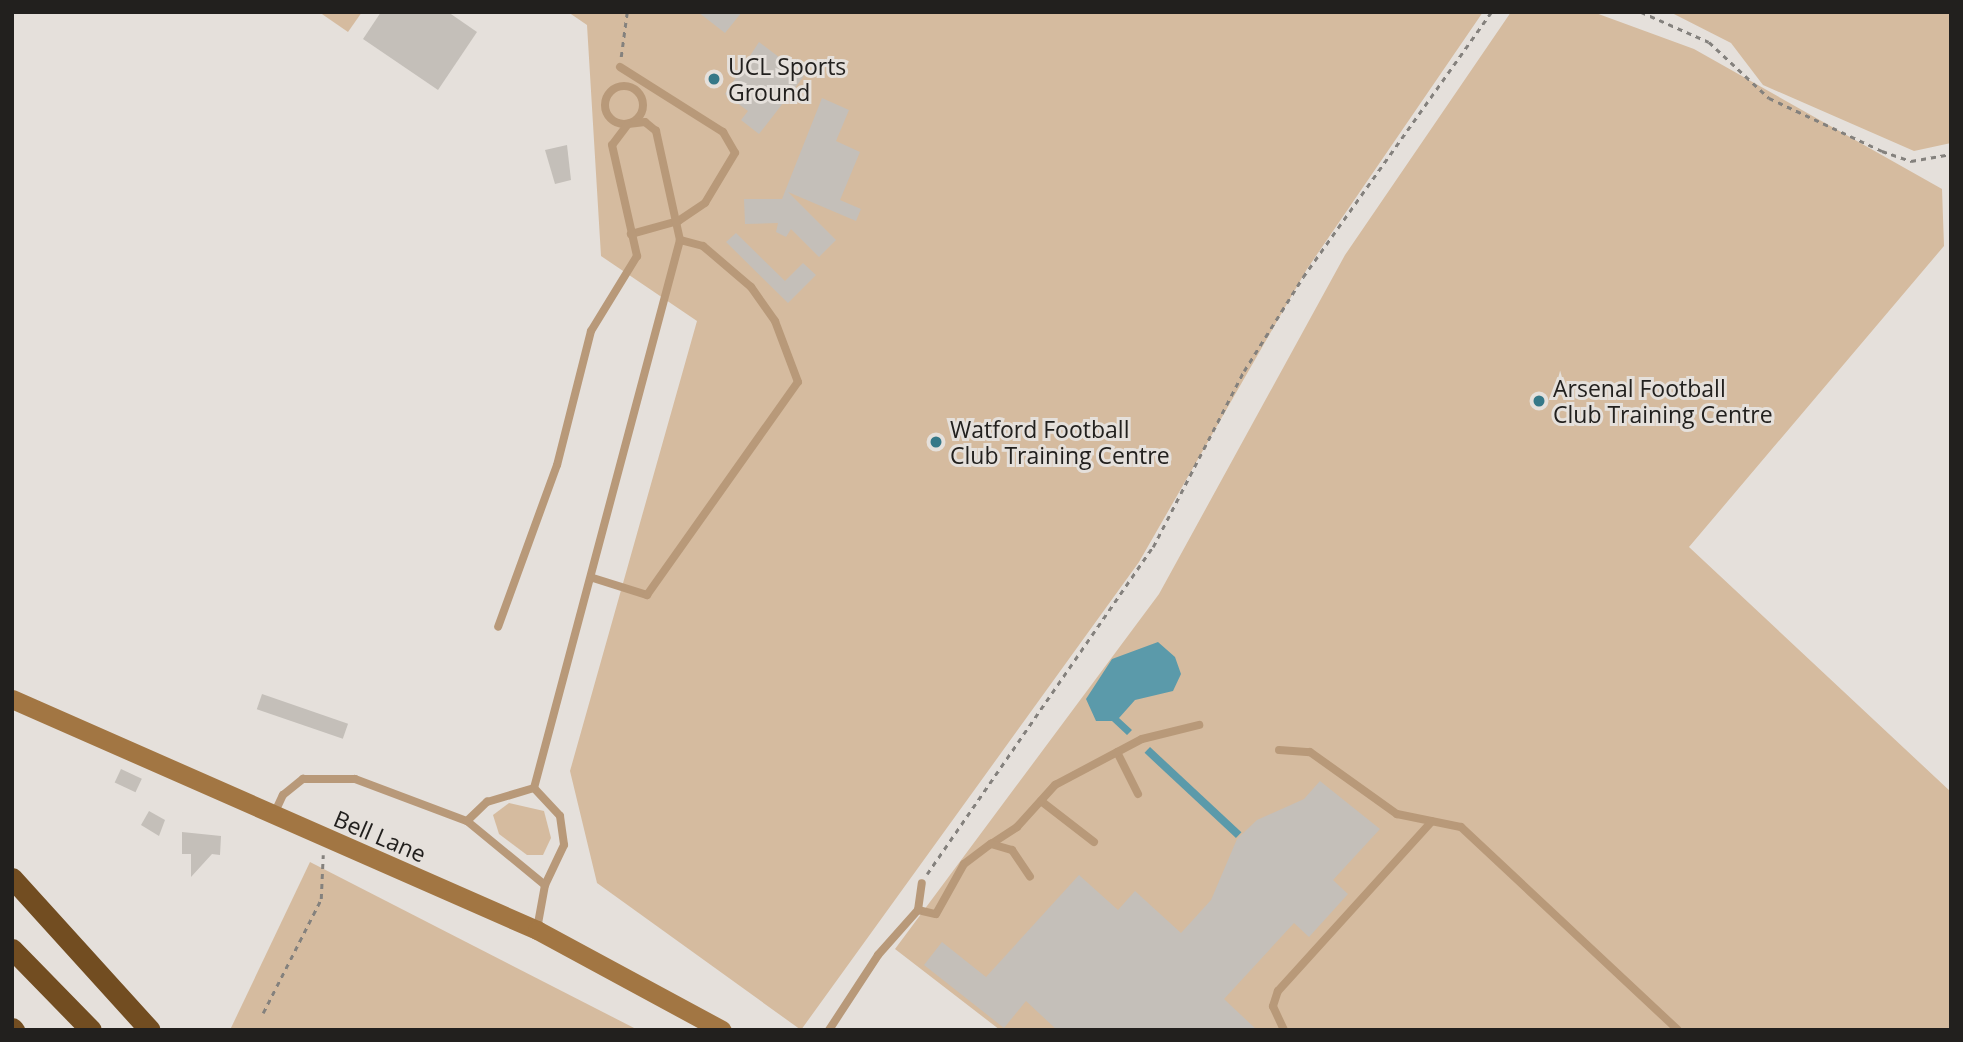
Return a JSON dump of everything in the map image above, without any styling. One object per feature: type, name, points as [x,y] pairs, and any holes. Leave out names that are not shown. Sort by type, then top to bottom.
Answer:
[{"type":"highway","points":[[12,878],[150,1030]]},
{"type":"highway","points":[[12,949],[91,1030]]},
{"type":"main road","name":"Bell Lane","points":[[12,699],[273,817],[537,930],[722,1030]]},
{"type":"lane","points":[[620,67],[732,141],[735,153],[705,203],[678,221],[631,234]]},
{"type":"lane","points":[[498,627],[557,465],[591,331],[637,256],[612,145],[628,124],[644,106],[635,89],[622,86],[611,91],[605,108],[611,119],[628,124],[645,122],[656,131],[678,221],[680,240],[593,578],[534,788]]},
{"type":"lane","points":[[593,578],[647,595],[799,382],[775,321],[751,287],[702,246],[680,240]]},
{"type":"lane","points":[[918,910],[936,914],[964,864],[1017,827],[1055,785],[1117,752],[1199,725]]},
{"type":"lane","points":[[1279,750],[1310,752],[1397,814],[1461,827],[1678,1030]]},
{"type":"lane","points":[[1117,752],[1138,794]]},
{"type":"lane","points":[[273,817],[283,795],[303,779],[355,779],[467,821],[545,885]]},
{"type":"lane","points":[[467,821],[487,802],[534,788]]},
{"type":"lane","points":[[534,788],[552,804],[563,832],[558,865],[545,885],[537,930]]},
{"type":"lane","points":[[1041,801],[1094,842]]},
{"type":"lane","points":[[1284,1030],[1273,1006],[1278,991],[1432,821]]},
{"type":"lane","points":[[991,844],[1012,850],[1031,877]]},
{"type":"lane","points":[[829,1030],[878,955],[918,910],[922,883]]},
{"type":"path","points":[[620,67],[627,12]]},
{"type":"path","points":[[922,883],[1153,547],[1238,382],[1303,277],[1491,12]]},
{"type":"path","points":[[1641,12],[1709,42],[1769,98],[1870,145],[1911,160],[1951,154]]},
{"type":"path","points":[[263,1013],[321,900],[324,839]]},
{"type":"shaded area","points":[[319,12],[362,12],[348,32]]},
{"type":"shaded area","name":"Watford Football Club Training Centre","points":[[568,12],[1483,12],[1307,269],[1139,562],[801,1030],[597,883],[570,771],[697,321],[601,256],[587,25]]},
{"type":"shaded area","name":"Arsenal Football Club Training Centre","points":[[1511,12],[1593,12],[1694,49],[1942,189],[1944,246],[1689,547],[1951,792],[1951,1030],[1000,1030],[895,949],[1159,594],[1345,255]]},
{"type":"shaded area","points":[[1670,12],[1951,12],[1951,143],[1914,151],[1763,85],[1731,43]]},
{"type":"shaded area","points":[[509,803],[544,811],[551,838],[543,855],[527,855],[499,834],[493,815]]},
{"type":"shaded area","points":[[310,862],[638,1030],[230,1030]]},
{"type":"water","points":[[1158,642],[1175,657],[1181,674],[1173,691],[1135,700],[1119,718],[1132,730],[1127,735],[1112,721],[1096,721],[1086,699],[1112,659]]},
{"type":"water","points":[[1150,747],[1241,832],[1236,838],[1145,753]]},
{"type":"building","points":[[381,12],[448,12],[477,32],[438,90],[363,39]]},
{"type":"building","points":[[698,12],[742,12],[725,33]]},
{"type":"building","points":[[759,42],[804,76],[759,134],[741,120],[748,111],[725,94]]},
{"type":"building","points":[[822,98],[849,110],[836,141],[860,152],[840,200],[861,209],[856,221],[788,192],[836,240],[819,257],[791,229],[786,237],[776,232],[778,223],[745,224],[744,199],[782,199]]},
{"type":"building","points":[[567,145],[571,180],[555,184],[545,150]]},
{"type":"building","points":[[736,233],[785,281],[803,263],[816,275],[788,303],[726,242]]},
{"type":"building","points":[[262,694],[348,724],[343,739],[257,709]]},
{"type":"building","points":[[121,769],[142,779],[136,792],[115,783]]},
{"type":"building","points":[[1320,781],[1380,829],[1333,880],[1348,894],[1309,937],[1294,923],[1224,999],[1257,1030],[1057,1030],[1026,1001],[1004,1028],[924,965],[942,942],[986,977],[1079,875],[1118,910],[1135,891],[1181,933],[1211,900],[1237,839],[1257,820],[1304,799]]},
{"type":"building","points":[[149,811],[165,820],[159,836],[141,825]]},
{"type":"building","points":[[182,832],[221,836],[220,855],[212,854],[191,877],[191,854],[182,854]]},
{"type":"place","name":"UCL Sports Ground","points":[[714,79]]},
{"type":"place","name":"Arsenal Football Club Training Centre","points":[[1539,401]]},
{"type":"place","name":"Watford Football Club Training Centre","points":[[936,442]]}]
